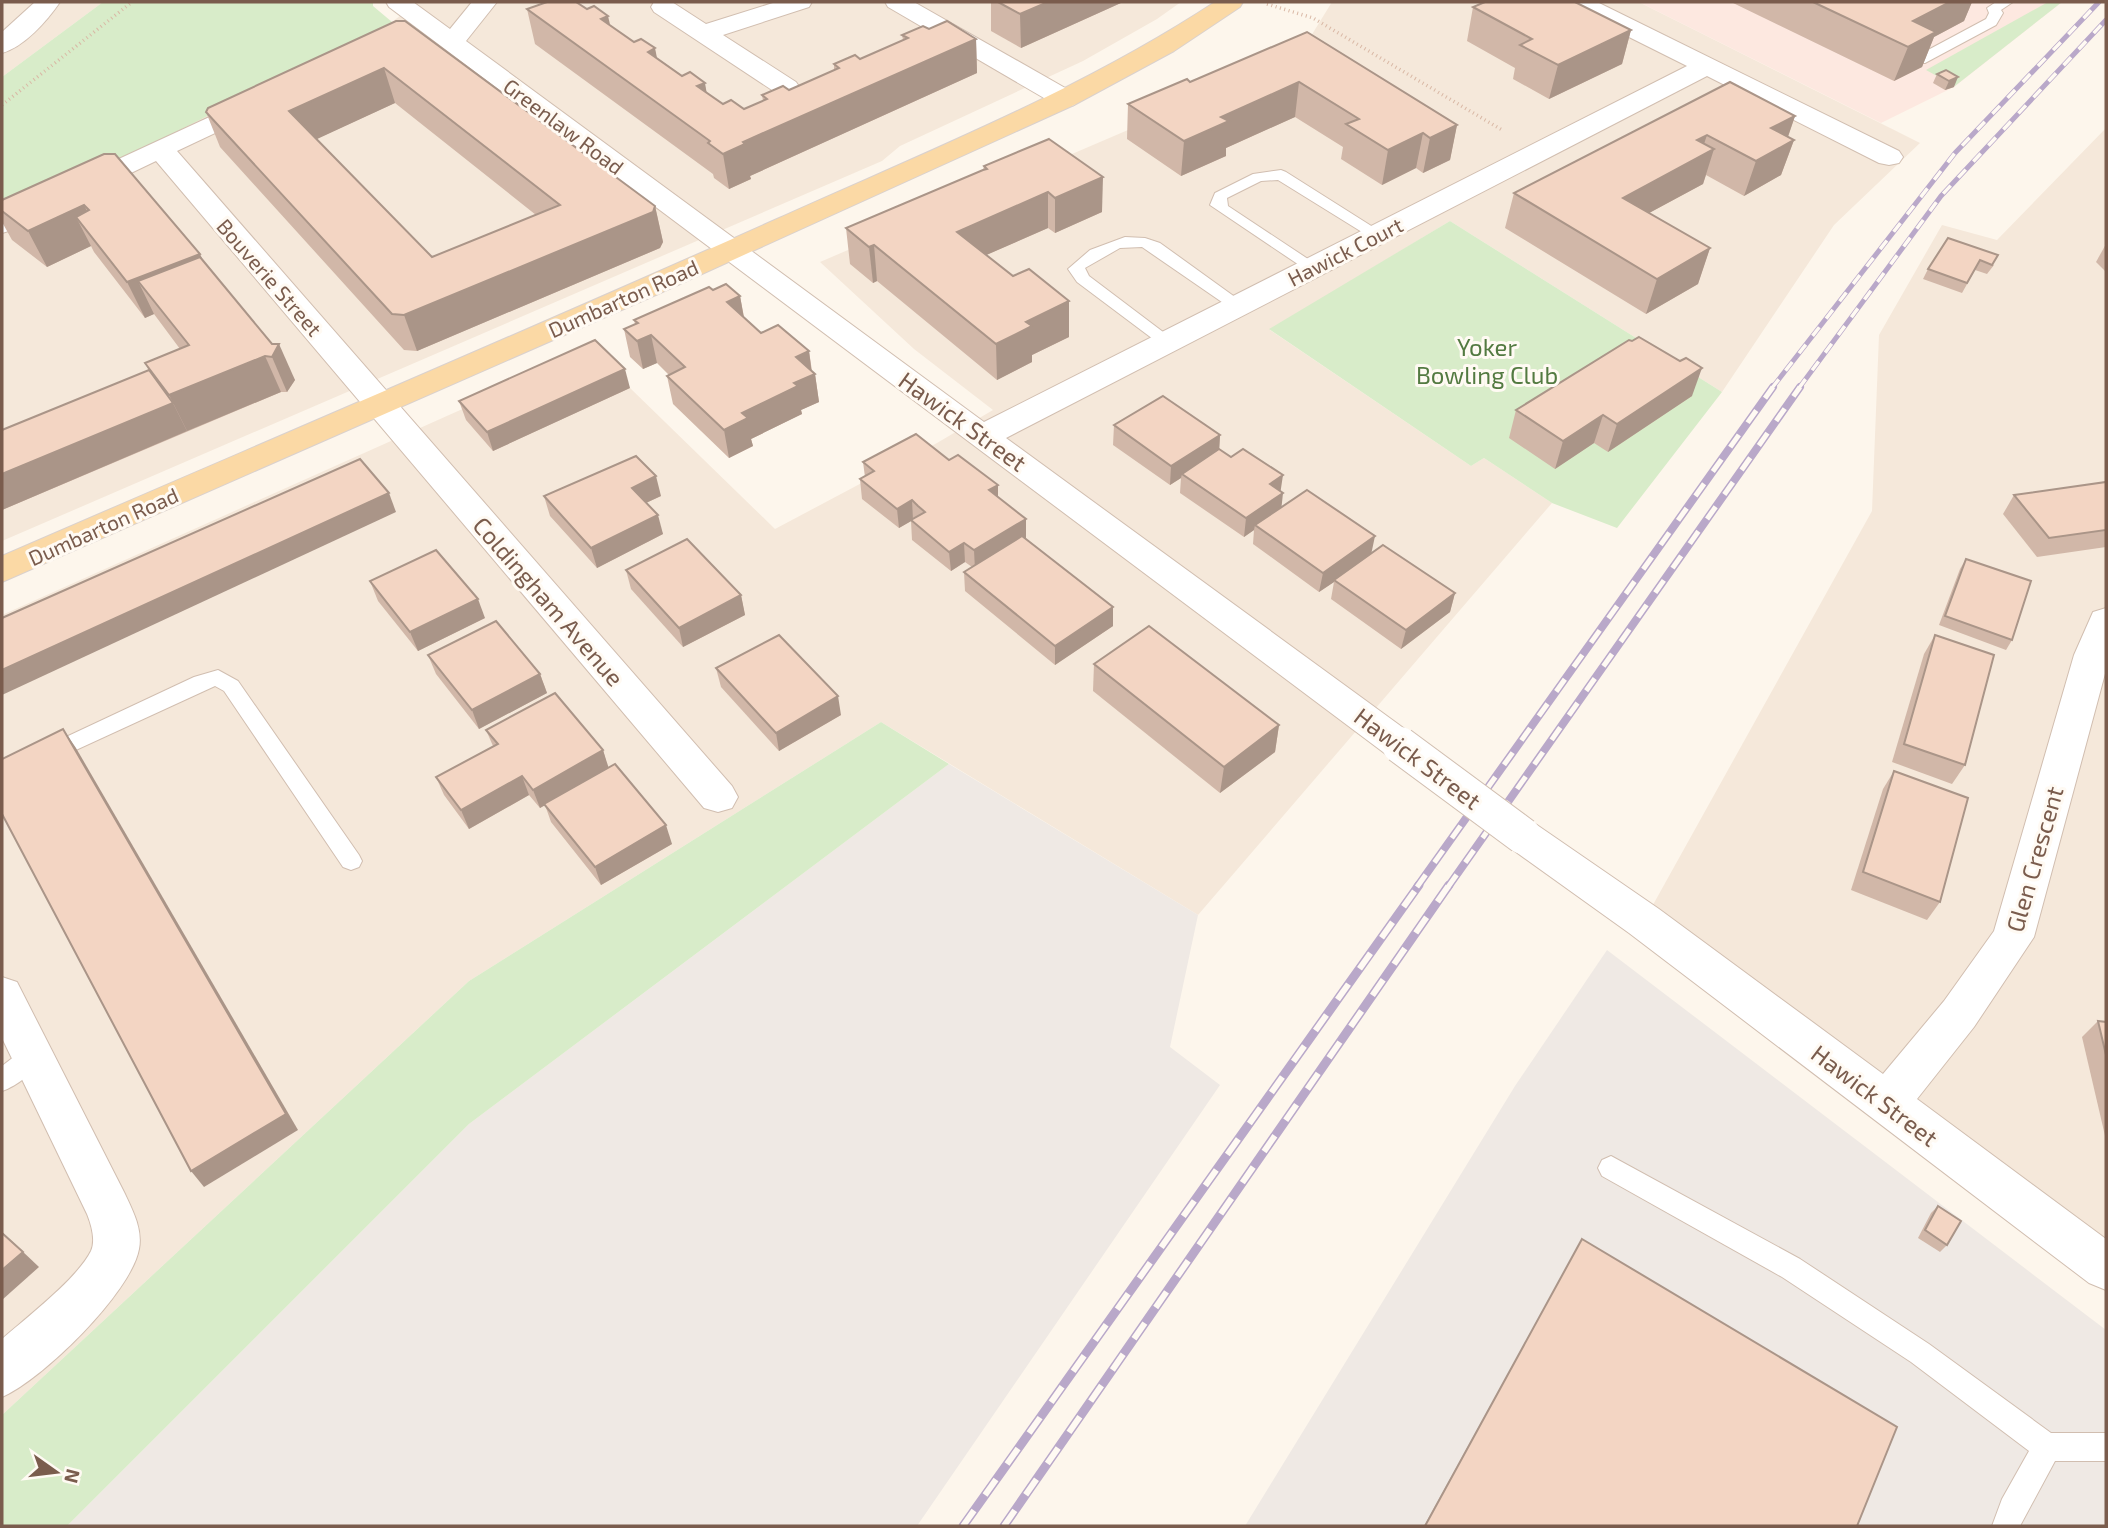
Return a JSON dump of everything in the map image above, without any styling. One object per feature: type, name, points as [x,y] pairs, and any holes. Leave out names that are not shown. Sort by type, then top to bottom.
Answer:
[{"type":"main road","name":"Dumbarton Road","points":[[2,570],[730,251],[1065,99],[1143,59],[1231,2]]},
{"type":"street","points":[[2,45],[37,16],[48,2]]},
{"type":"street","name":"Greenlaw Road","points":[[398,2],[415,29],[452,42],[730,251]]},
{"type":"street","points":[[452,42],[485,2]]},
{"type":"street","points":[[703,33],[800,2]]},
{"type":"street","points":[[897,2],[1065,99]]},
{"type":"street","points":[[1578,2],[1889,157]]},
{"type":"street","points":[[663,7],[787,88]]},
{"type":"street","name":"Hawick Court","points":[[983,436],[1707,66]]},
{"type":"street","points":[[2,224],[281,92]]},
{"type":"street","name":"Bouverie Street","points":[[160,149],[380,405]]},
{"type":"street","name":"Hawick Street","points":[[730,251],[1524,836],[1644,921],[2106,1267]]},
{"type":"street","name":"Coldingham Avenue","points":[[380,405],[718,797]]},
{"type":"street","name":"Glen Crescent","points":[[1885,1104],[1959,1014],[2013,937],[2092,655],[2106,621]]},
{"type":"street","points":[[2,995],[17,1068],[108,1208],[117,1236],[114,1255],[103,1274],[66,1313],[2,1372]]},
{"type":"lane","points":[[1920,60],[1991,22],[1996,13],[1994,4]]},
{"type":"lane","points":[[1311,268],[1223,209],[1218,205],[1220,196],[1258,177],[1280,175],[1377,234]]},
{"type":"lane","points":[[1167,341],[1083,279],[1076,269],[1079,265],[1122,242],[1139,240],[1154,246],[1238,305]]},
{"type":"lane","points":[[2,776],[201,682],[218,678],[231,686],[351,861]]},
{"type":"lane","points":[[1611,1168],[1791,1268],[1920,1353],[2047,1447],[2106,1447]]},
{"type":"lane","points":[[2006,1526],[2012,1509],[2047,1447]]},
{"type":"path","points":[[2,105],[132,2]]},
{"type":"path","points":[[1260,2],[1313,18],[1538,152]]},
{"type":"shaded area","points":[[2,2],[103,2],[2,77]]},
{"type":"shaded area","points":[[418,2],[1181,2],[1157,19],[1083,61],[900,146],[882,161],[2,541],[2,215],[392,22]]},
{"type":"shaded area","points":[[1332,2],[1639,2],[1920,143],[1834,225],[1722,392],[1450,221],[1270,330],[1471,466],[1484,458],[1552,503],[1198,915],[881,722],[469,981],[2,1415],[2,615],[592,351],[775,529],[937,443],[993,410],[914,349],[820,262],[1298,57]]},
{"type":"shaded area","points":[[1639,2],[2062,2],[1954,87],[1881,123]]},
{"type":"shaded area","points":[[2106,128],[2106,1267],[1644,921],[1872,511],[1879,335],[1942,225],[1997,240]]},
{"type":"shaded area","points":[[949,764],[1198,915],[1170,1047],[1220,1085],[917,1526],[67,1526],[469,1124]]},
{"type":"shaded area","points":[[1607,950],[2106,1330],[2106,1526],[1245,1526],[1515,1086]]},
{"type":"green space","points":[[103,2],[373,2],[373,6],[392,22],[162,139],[2,215],[2,77]]},
{"type":"green space","points":[[2048,2],[2062,2],[1955,86],[1926,70]]},
{"type":"green space","name":"Yoker Bowling Club","points":[[1450,221],[1722,392],[1617,528],[1552,503],[1484,458],[1471,466],[1269,329]]},
{"type":"green space","points":[[881,722],[949,764],[469,1124],[67,1526],[2,1526],[2,1415],[469,981]]},
{"type":"building","points":[[547,2],[576,2],[587,9],[594,6],[608,16],[601,19],[634,42],[641,39],[655,48],[648,52],[682,76],[690,72],[705,83],[697,86],[723,104],[731,100],[744,109],[767,99],[762,95],[783,86],[789,90],[839,68],[834,64],[855,55],[860,59],[908,38],[902,35],[923,26],[929,29],[947,21],[976,39],[743,142],[745,144],[723,154],[708,143],[710,141],[527,9]]},
{"type":"building","points":[[998,2],[1048,2],[1020,14]]},
{"type":"building","points":[[1485,2],[1575,2],[1631,30],[1558,65],[1520,45],[1532,39],[1473,7]]},
{"type":"building","points":[[1813,2],[1950,2],[1913,21],[1936,32],[1908,47]]},
{"type":"building","points":[[396,21],[405,21],[655,206],[653,212],[404,315],[392,314],[206,112],[208,108]],"holes":[[[384,68],[560,205],[432,257],[289,111]]]},
{"type":"building","points":[[1307,32],[1457,125],[1430,138],[1423,133],[1388,150],[1346,124],[1359,119],[1299,82],[1221,117],[1229,121],[1184,141],[1128,104],[1187,79],[1190,82]]},
{"type":"building","points":[[1946,70],[1958,77],[1949,81],[1937,74]]},
{"type":"building","points":[[1730,82],[1795,116],[1771,128],[1794,140],[1756,161],[1707,135],[1697,140],[1714,149],[1623,198],[1710,248],[1657,279],[1514,193]]},
{"type":"building","points":[[1049,139],[1103,177],[1055,198],[1048,192],[957,232],[1013,276],[1029,269],[1069,301],[1026,322],[1032,326],[996,344],[874,245],[869,247],[846,228],[987,169],[984,166]]},
{"type":"building","points":[[104,154],[115,154],[200,254],[127,282],[76,217],[89,210],[84,205],[28,231],[2,211],[2,200]]},
{"type":"building","points":[[1948,238],[1998,255],[1992,265],[1980,260],[1967,283],[1928,269]]},
{"type":"building","points":[[200,257],[272,344],[279,344],[272,357],[265,356],[169,395],[145,363],[189,345],[138,281]]},
{"type":"building","points":[[726,284],[740,296],[727,302],[761,333],[778,325],[809,351],[796,357],[815,374],[794,383],[798,386],[742,413],[748,418],[724,430],[667,376],[685,367],[651,335],[637,341],[624,329],[638,323],[634,320],[709,287],[713,290]]},
{"type":"building","points":[[1639,337],[1680,361],[1686,358],[1702,368],[1617,424],[1603,415],[1563,441],[1516,410],[1629,340]]},
{"type":"building","points":[[595,340],[625,369],[487,432],[459,401]]},
{"type":"building","points":[[149,370],[173,403],[2,474],[2,430]]},
{"type":"building","points":[[1163,396],[1220,435],[1171,466],[1114,425]]},
{"type":"building","points":[[916,434],[949,460],[958,455],[998,485],[989,490],[1026,519],[974,550],[964,543],[949,552],[911,520],[925,512],[912,500],[897,509],[860,479],[874,471],[863,462]]},
{"type":"building","points":[[1219,449],[1231,457],[1243,449],[1283,475],[1270,484],[1283,493],[1246,518],[1182,474]]},
{"type":"building","points":[[636,456],[656,476],[632,488],[658,515],[591,548],[544,496]]},
{"type":"building","points":[[360,459],[389,493],[2,670],[2,618]]},
{"type":"building","points":[[2106,482],[2106,530],[2049,538],[2014,495]]},
{"type":"building","points":[[1307,490],[1375,536],[1323,573],[1255,525]]},
{"type":"building","points":[[1022,536],[1113,607],[1055,646],[964,572]]},
{"type":"building","points":[[687,539],[741,595],[679,628],[626,570]]},
{"type":"building","points":[[1383,545],[1455,593],[1406,630],[1334,580]]},
{"type":"building","points":[[436,550],[478,599],[410,632],[370,581]]},
{"type":"building","points":[[1966,559],[2031,581],[2012,640],[1945,616]]},
{"type":"building","points":[[496,621],[540,674],[472,710],[428,655]]},
{"type":"building","points":[[1149,626],[1279,725],[1224,767],[1094,664]]},
{"type":"building","points":[[779,635],[838,696],[776,733],[716,668]]},
{"type":"building","points":[[1935,635],[1994,655],[1965,765],[1904,744]]},
{"type":"building","points":[[555,693],[603,750],[533,790],[522,776],[461,810],[436,777],[498,744],[486,730]]},
{"type":"building","points":[[63,729],[286,1114],[191,1171],[2,814],[2,759]]},
{"type":"building","points":[[615,764],[666,825],[595,867],[544,804]]},
{"type":"building","points":[[1894,771],[1968,798],[1940,902],[1863,872]]},
{"type":"building","points":[[2098,1021],[2106,1022],[2106,1055]]},
{"type":"building","points":[[1938,1206],[1961,1221],[1947,1245],[1925,1230]]},
{"type":"building","points":[[2,1233],[23,1252],[2,1270]]},
{"type":"building","points":[[1582,1239],[1897,1427],[1857,1526],[1425,1526]]},
{"type":"railway","points":[[1772,388],[1955,153],[2099,2]]},
{"type":"railway","points":[[1799,388],[1941,196],[2106,20]]},
{"type":"railway","points":[[1417,887],[1773,387]]},
{"type":"railway","points":[[1448,887],[1800,387]]},
{"type":"railway","points":[[963,1526],[1419,885]]},
{"type":"railway","points":[[1004,1526],[1449,885]]}]
